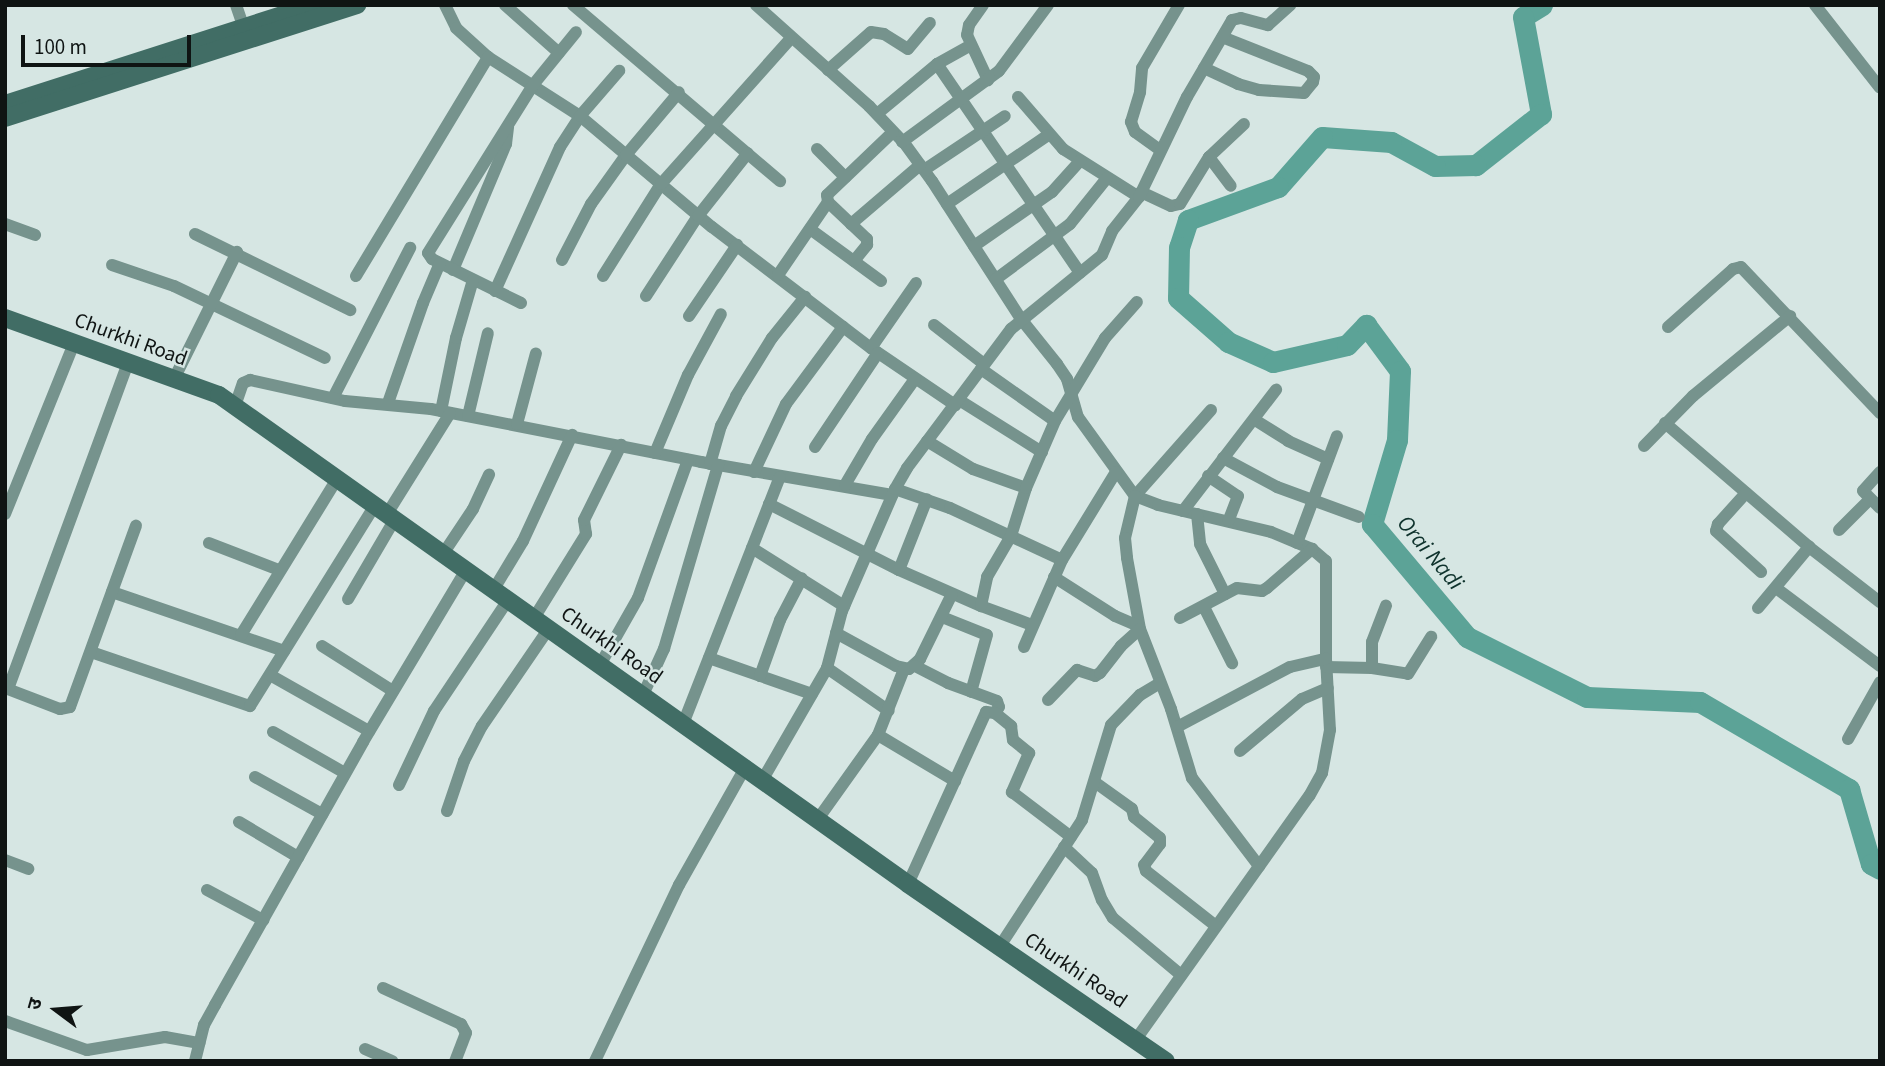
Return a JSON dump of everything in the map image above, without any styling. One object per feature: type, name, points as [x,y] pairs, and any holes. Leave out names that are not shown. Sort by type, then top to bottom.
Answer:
[{"type":"street","points":[[236,5],[244,28]]},
{"type":"street","points":[[5,104],[314,5]]},
{"type":"street","points":[[5,118],[357,5]]},
{"type":"street","points":[[445,5],[456,28],[488,57],[580,116],[698,216],[843,327],[915,379],[1042,452]]},
{"type":"street","points":[[505,5],[559,53]]},
{"type":"street","points":[[573,5],[679,92],[780,181]]},
{"type":"street","points":[[983,5],[967,30],[971,45],[988,80]]},
{"type":"street","points":[[902,142],[988,80],[1009,60],[1048,5]]},
{"type":"street","points":[[1160,150],[1135,132],[1131,122],[1140,92],[1142,68],[1179,5]]},
{"type":"street","points":[[763,779],[827,668],[844,606],[869,554],[893,492],[927,441],[1021,319],[1102,255],[1112,231],[1140,195],[1160,150],[1204,68],[1236,18],[1268,25],[1290,5]]},
{"type":"street","points":[[1815,5],[1880,88]]},
{"type":"street","points":[[764,8],[791,38],[877,114],[922,168],[1021,319],[1057,364],[1072,392],[1078,417],[1135,496],[1197,514],[1229,520],[1297,543],[1321,554],[1327,568],[1326,663],[1330,730],[1322,774],[1137,1038]]},
{"type":"street","points":[[828,70],[871,32],[884,34],[908,49],[930,23]]},
{"type":"street","points":[[521,303],[428,257],[428,253],[533,85],[576,32]]},
{"type":"street","points":[[1204,68],[1238,84],[1259,90],[1304,93],[1313,82],[1314,77],[1308,71],[1222,37]]},
{"type":"street","points":[[603,275],[661,184],[791,38]]},
{"type":"street","points":[[877,114],[937,64],[971,45]]},
{"type":"street","points":[[356,276],[488,57]]},
{"type":"street","points":[[937,64],[1080,273]]},
{"type":"street","points":[[495,290],[548,172],[580,116],[618,71]]},
{"type":"street","points":[[562,260],[592,204],[626,155],[679,92]]},
{"type":"street","points":[[1018,97],[1048,135],[1080,161],[1140,195],[1176,206],[1209,157],[1244,124]]},
{"type":"street","points":[[851,224],[922,168],[1005,116]]},
{"type":"street","points":[[453,270],[506,144],[508,124]]},
{"type":"street","points":[[854,261],[868,242],[828,202],[827,195],[893,132]]},
{"type":"street","points":[[947,204],[1048,135]]},
{"type":"street","points":[[817,149],[845,177]]},
{"type":"street","points":[[646,296],[698,216],[748,153]]},
{"type":"street","points":[[1209,157],[1231,186]]},
{"type":"street","points":[[974,246],[1034,206],[1064,182],[1080,161]]},
{"type":"street","points":[[996,279],[1081,213],[1107,178]]},
{"type":"street","points":[[778,275],[828,202]]},
{"type":"street","points":[[5,223],[35,235]]},
{"type":"street","points":[[810,229],[881,281]]},
{"type":"street","points":[[195,233],[350,310]]},
{"type":"street","points":[[689,316],[737,245]]},
{"type":"street","points":[[333,397],[410,248]]},
{"type":"street","points":[[174,379],[237,252]]},
{"type":"street","points":[[388,403],[440,263]]},
{"type":"street","points":[[112,265],[154,278],[325,358]]},
{"type":"street","points":[[1668,327],[1737,267],[1746,271],[1880,413]]},
{"type":"street","points":[[91,652],[244,705],[254,703],[284,651],[385,513],[446,412],[456,338],[473,280]]},
{"type":"street","points":[[815,447],[916,283]]},
{"type":"street","points":[[643,695],[664,649],[714,465],[720,426],[772,338],[805,297]]},
{"type":"street","points":[[971,692],[987,639],[983,631],[993,563],[1011,536],[1026,488],[1055,421],[1105,338],[1137,302]]},
{"type":"street","points":[[655,453],[688,375],[721,314]]},
{"type":"street","points":[[1644,446],[1693,396],[1790,316]]},
{"type":"street","name":"Churkhi Road","points":[[5,318],[219,395],[746,766],[908,884],[1167,1061]]},
{"type":"street","points":[[934,325],[1055,421]]},
{"type":"street","points":[[754,472],[786,404],[843,327]]},
{"type":"street","points":[[468,416],[488,332]]},
{"type":"street","points":[[5,514],[74,343]]},
{"type":"street","points":[[517,424],[536,353]]},
{"type":"street","points":[[128,362],[7,689],[65,710],[75,701],[136,526]]},
{"type":"street","points":[[845,485],[872,439],[915,379]]},
{"type":"street","points":[[235,406],[243,383],[250,380],[333,397],[517,424],[780,477],[893,492],[927,499],[1062,561]]},
{"type":"street","points":[[1183,510],[1276,390]]},
{"type":"street","points":[[1211,410],[1135,496],[1125,538],[1139,627],[1177,727],[1192,778],[1259,866]]},
{"type":"street","points":[[1255,420],[1288,441],[1328,459]]},
{"type":"street","points":[[1665,423],[1809,547],[1880,602]]},
{"type":"street","points":[[399,785],[434,711],[501,595],[572,435]]},
{"type":"street","points":[[1297,543],[1337,436]]},
{"type":"street","points":[[927,441],[973,469],[1026,488]]},
{"type":"street","points":[[447,811],[464,761],[541,623],[586,534],[584,520],[621,445]]},
{"type":"street","points":[[1223,458],[1312,502],[1359,517]]},
{"type":"street","points":[[600,665],[638,598],[688,460]]},
{"type":"street","points":[[1024,647],[1062,561],[1116,472]]},
{"type":"street","points":[[1880,472],[1863,491],[1880,509]]},
{"type":"street","points":[[443,554],[473,509],[489,474]]},
{"type":"street","points":[[1208,476],[1238,496],[1229,520]]},
{"type":"street","points":[[683,724],[780,477]]},
{"type":"street","points":[[241,635],[337,479]]},
{"type":"street","points":[[1746,493],[1718,524],[1716,531],[1762,572]]},
{"type":"street","points":[[898,570],[927,499]]},
{"type":"street","points":[[1839,530],[1870,499]]},
{"type":"street","points":[[769,504],[898,570],[985,608],[1032,625]]},
{"type":"street","points":[[348,598],[385,513]]},
{"type":"street","points":[[1197,514],[1200,544],[1225,594]]},
{"type":"street","points":[[209,543],[279,570]]},
{"type":"street","points":[[1758,608],[1809,547]]},
{"type":"street","points":[[752,548],[844,606]]},
{"type":"street","points":[[1180,618],[1244,587],[1258,591],[1267,588],[1311,549]]},
{"type":"street","points":[[195,1061],[204,1026],[369,731],[466,570]]},
{"type":"street","points":[[1054,577],[1115,616],[1139,627]]},
{"type":"street","points":[[760,676],[780,620],[802,578]]},
{"type":"street","points":[[1776,588],[1880,666]]},
{"type":"street","points":[[112,592],[284,651]]},
{"type":"street","points":[[818,819],[878,735],[909,667],[942,617],[952,594]]},
{"type":"street","points":[[1372,668],[1372,642],[1386,606]]},
{"type":"street","points":[[1204,607],[1231,663]]},
{"type":"street","points":[[942,617],[983,631]]},
{"type":"street","points":[[1048,700],[1077,670],[1096,676],[1100,673],[1139,627]]},
{"type":"street","points":[[836,633],[909,667],[997,701],[999,707],[995,713]]},
{"type":"street","points":[[1177,727],[1290,667],[1326,663],[1408,674],[1431,637]]},
{"type":"street","points":[[322,646],[393,691]]},
{"type":"street","points":[[709,658],[812,694]]},
{"type":"street","points":[[827,668],[889,711]]},
{"type":"street","points":[[270,675],[369,731]]},
{"type":"street","points":[[1847,739],[1880,682]]},
{"type":"street","points":[[1000,946],[1082,820],[1096,783],[1111,725],[1140,695],[1160,683]]},
{"type":"street","points":[[1240,751],[1302,699],[1328,688]]},
{"type":"street","points":[[908,884],[983,714],[995,713],[1011,726],[1013,740],[1029,753],[1012,792],[1068,842],[1093,873],[1102,900],[1113,918],[1181,975]]},
{"type":"street","points":[[273,733],[345,773]]},
{"type":"street","points":[[878,735],[955,781]]},
{"type":"street","points":[[595,1061],[679,885],[746,766]]},
{"type":"street","points":[[255,777],[322,814]]},
{"type":"street","points":[[1096,783],[1132,809],[1134,817],[1160,838],[1160,844],[1144,865],[1146,871],[1216,926]]},
{"type":"street","points":[[239,822],[298,857]]},
{"type":"street","points":[[5,860],[28,869]]},
{"type":"street","points":[[207,890],[263,920]]},
{"type":"street","points":[[383,988],[461,1024],[466,1033],[455,1061]]},
{"type":"street","points":[[5,1021],[87,1050],[165,1037],[199,1043]]},
{"type":"street","points":[[365,1049],[392,1061]]},
{"type":"waterway","name":"Orai Nadi","points":[[1542,5],[1523,17],[1541,114],[1476,165],[1435,166],[1391,142],[1322,137],[1278,187],[1188,220],[1179,247],[1178,298],[1228,342],[1273,362],[1347,345],[1366,325],[1400,371],[1397,440],[1372,524],[1467,637],[1587,697],[1700,702],[1849,789],[1871,864],[1880,869]]}]
